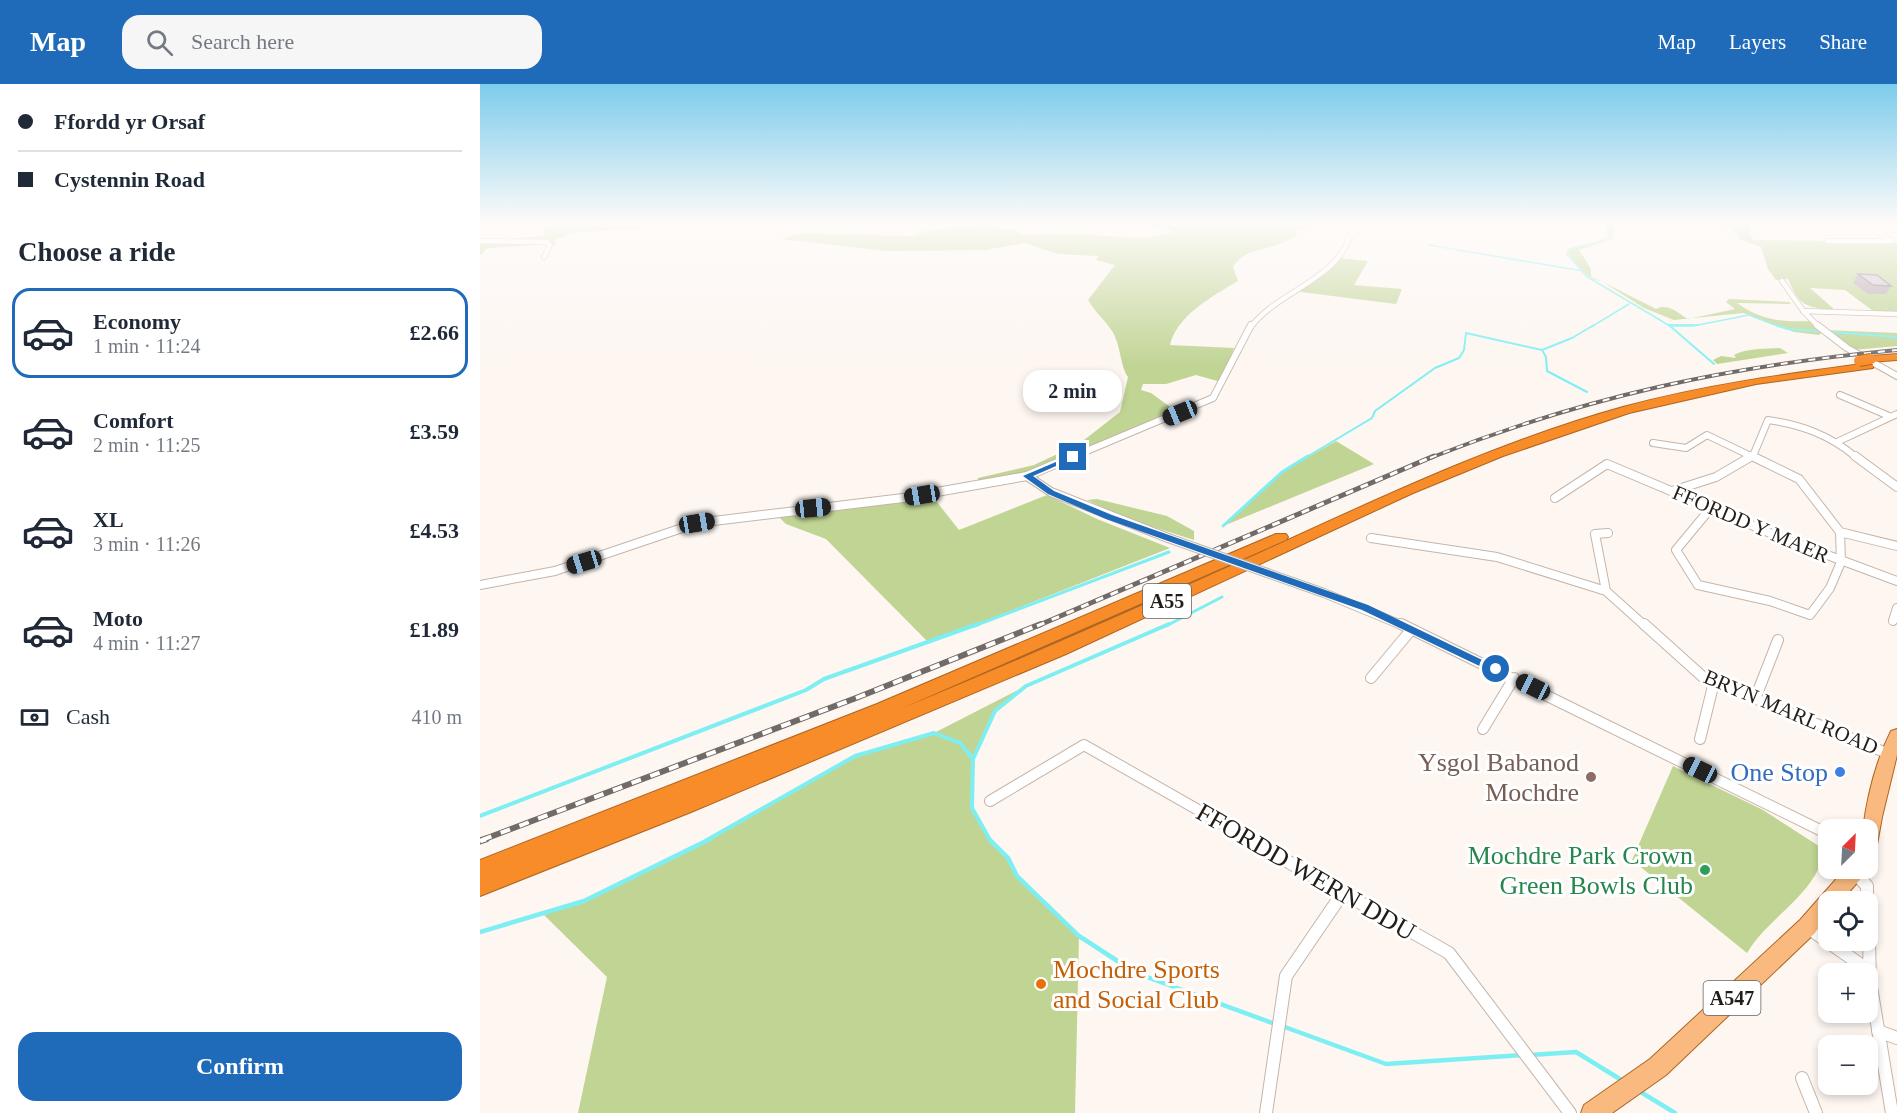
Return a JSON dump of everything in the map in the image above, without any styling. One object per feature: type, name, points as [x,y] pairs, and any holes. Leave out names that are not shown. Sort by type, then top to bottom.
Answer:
[{"type":"highway","name":"A55","points":[[480,886],[684,806],[1060,650],[1408,490],[1499,453],[1626,410],[1756,381],[1897,357]]},
{"type":"highway","name":"A55","points":[[480,870],[711,780],[1059,637],[1425,472],[1528,433],[1644,399],[1748,376],[1870,363],[1897,363]]},
{"type":"main road","points":[[1873,819],[1895,742]]},
{"type":"main road","name":"A547","points":[[1592,1113],[1659,1067],[1807,927],[1847,879]]},
{"type":"street","points":[[480,585],[555,571],[697,523],[903,498],[1027,476],[1213,398],[1252,324],[1287,294],[1325,271]]},
{"type":"street","points":[[1782,281],[1803,311],[1843,347],[1897,376]]},
{"type":"street","points":[[1803,311],[1897,314]]},
{"type":"street","points":[[1840,395],[1893,415]]},
{"type":"street","points":[[1837,442],[1893,415]]},
{"type":"street","points":[[1672,491],[1716,477],[1753,456],[1768,420],[1798,423],[1837,442],[1879,478],[1897,486]]},
{"type":"street","points":[[1653,443],[1686,448],[1707,435],[1799,479],[1840,532],[1840,562],[1830,588],[1810,615],[1770,601],[1698,585],[1676,550],[1710,509]]},
{"type":"street","name":"FFORDD Y MAER","points":[[1555,498],[1607,464],[1840,562],[1897,581]]},
{"type":"street","points":[[1027,476],[1051,492],[1168,538],[1365,608],[1514,678],[1818,829]]},
{"type":"street","points":[[1840,532],[1897,546]]},
{"type":"street","points":[[1606,591],[1595,534],[1608,533]]},
{"type":"street","name":"BRYN MARL ROAD","points":[[1371,538],[1497,557],[1606,591],[1703,677],[1755,699],[1895,742]]},
{"type":"street","points":[[1893,621],[1897,608]]},
{"type":"street","points":[[1371,678],[1411,630]]},
{"type":"street","points":[[1755,699],[1778,640]]},
{"type":"street","points":[[1483,729],[1514,678]]},
{"type":"street","points":[[1700,739],[1714,682]]},
{"type":"street","name":"FFORDD WERN DDU","points":[[990,801],[1084,745],[1342,894],[1449,952],[1570,1113]]},
{"type":"street","points":[[1266,1113],[1286,976],[1342,894]]},
{"type":"street","points":[[1807,927],[1858,963]]},
{"type":"street","points":[[1877,1023],[1892,1113]]},
{"type":"street","points":[[1878,1031],[1897,1038]]},
{"type":"street","points":[[1802,1078],[1816,1113]]},
{"type":"green space","points":[[1110,271],[1234,271],[1238,281],[1197,307],[1180,324],[1170,345],[1234,348],[1221,382],[1196,375],[1166,384],[1143,384],[1141,390],[1151,393],[1177,412],[1020,475],[978,483],[978,478],[1034,465],[1079,444],[1120,412],[1128,377],[1115,337],[1088,300]]},
{"type":"green space","points":[[1326,271],[1362,271],[1354,285],[1402,289],[1396,304],[1293,291],[1321,277]]},
{"type":"green space","points":[[1769,271],[1897,271],[1897,312],[1873,311],[1845,290],[1810,288],[1835,310],[1817,308],[1800,300],[1788,279],[1776,280]]},
{"type":"green space","points":[[1603,282],[1656,309],[1670,308],[1687,319],[1674,320],[1644,308]]},
{"type":"green space","points":[[1729,299],[1789,302],[1791,304],[1737,303],[1754,313],[1771,319],[1809,321],[1821,333],[1819,335],[1794,332],[1743,313],[1692,318],[1735,309],[1726,302]]},
{"type":"green space","points":[[1825,330],[1897,333],[1897,346],[1852,350]]},
{"type":"green space","points":[[1780,348],[1788,353],[1717,364],[1713,360],[1721,356],[1736,358],[1734,355],[1750,350]]},
{"type":"green space","points":[[1336,441],[1374,464],[1223,526],[1282,472]]},
{"type":"green space","points":[[1047,495],[1097,519],[1170,548],[929,643],[826,539],[786,524],[777,515],[933,497],[959,530]]},
{"type":"green space","points":[[1097,499],[1167,516],[1194,531],[1194,540],[1128,519],[1087,500]]},
{"type":"green space","points":[[1026,686],[995,711],[980,740],[973,759],[972,808],[992,844],[1008,858],[1017,876],[1079,936],[1075,1113],[578,1113],[607,977],[542,913],[589,898],[679,856],[855,756],[934,733]]},
{"type":"green space","points":[[1673,766],[1763,810],[1818,845],[1818,870],[1812,880],[1756,940],[1747,953],[1632,860]]},
{"type":"building","points":[[1858,274],[1877,275],[1891,286],[1873,285]]},
{"type":"waterway","points":[[1582,271],[1586,276],[1668,325]]},
{"type":"waterway","points":[[1591,327],[1629,304]]},
{"type":"waterway","points":[[1670,326],[1693,326],[1749,315],[1780,327]]},
{"type":"waterway","points":[[1542,350],[1572,338],[1594,325]]},
{"type":"waterway","points":[[1668,325],[1698,325]]},
{"type":"waterway","points":[[1776,325],[1787,329],[1817,331]]},
{"type":"waterway","points":[[1670,326],[1714,364]]},
{"type":"waterway","points":[[1831,332],[1897,337]]},
{"type":"waterway","points":[[1305,458],[1372,418],[1375,411],[1435,368],[1459,358],[1464,350],[1466,333],[1542,350]]},
{"type":"waterway","points":[[1542,350],[1546,357],[1547,371],[1587,392]]},
{"type":"waterway","points":[[1223,526],[1282,472],[1308,456]]},
{"type":"waterway","points":[[974,626],[1169,552]]},
{"type":"waterway","points":[[1166,626],[1222,597]]},
{"type":"waterway","points":[[480,816],[806,690],[824,679],[978,624]]},
{"type":"waterway","points":[[973,759],[995,711],[1026,686],[1169,624]]},
{"type":"waterway","points":[[707,840],[855,756],[934,733],[960,743],[973,759]]},
{"type":"waterway","points":[[973,759],[972,808],[990,840]]},
{"type":"waterway","points":[[480,932],[584,901],[710,839]]},
{"type":"waterway","points":[[990,840],[1008,858],[1017,876],[1079,936],[1136,973],[1275,1024]]},
{"type":"waterway","points":[[1282,1026],[1386,1064],[1523,1055]]},
{"type":"waterway","points":[[1530,1055],[1576,1052],[1623,1081]]},
{"type":"waterway","points":[[1639,1091],[1675,1113]]},
{"type":"railway","points":[[1430,458],[1546,417],[1659,387],[1775,365],[1897,350]]},
{"type":"railway","points":[[1037,626],[1434,456]]},
{"type":"railway","points":[[482,840],[856,698],[1041,624]]},
{"type":"railway","points":[[480,841],[486,839]]},
{"type":"place","name":"One Stop","points":[[1840,772]]},
{"type":"place","name":"Ysgol Babanod Mochdre","points":[[1591,777]]},
{"type":"place","name":"Mochdre Park Crown Green Bowls Club","points":[[1705,870]]},
{"type":"place","name":"Mochdre Sports and Social Club","points":[[1041,984]]},
{"type":"route","points":[[1073,457],[1027,476],[1051,492],[1109,517],[1365,608],[1496,669]]}]
